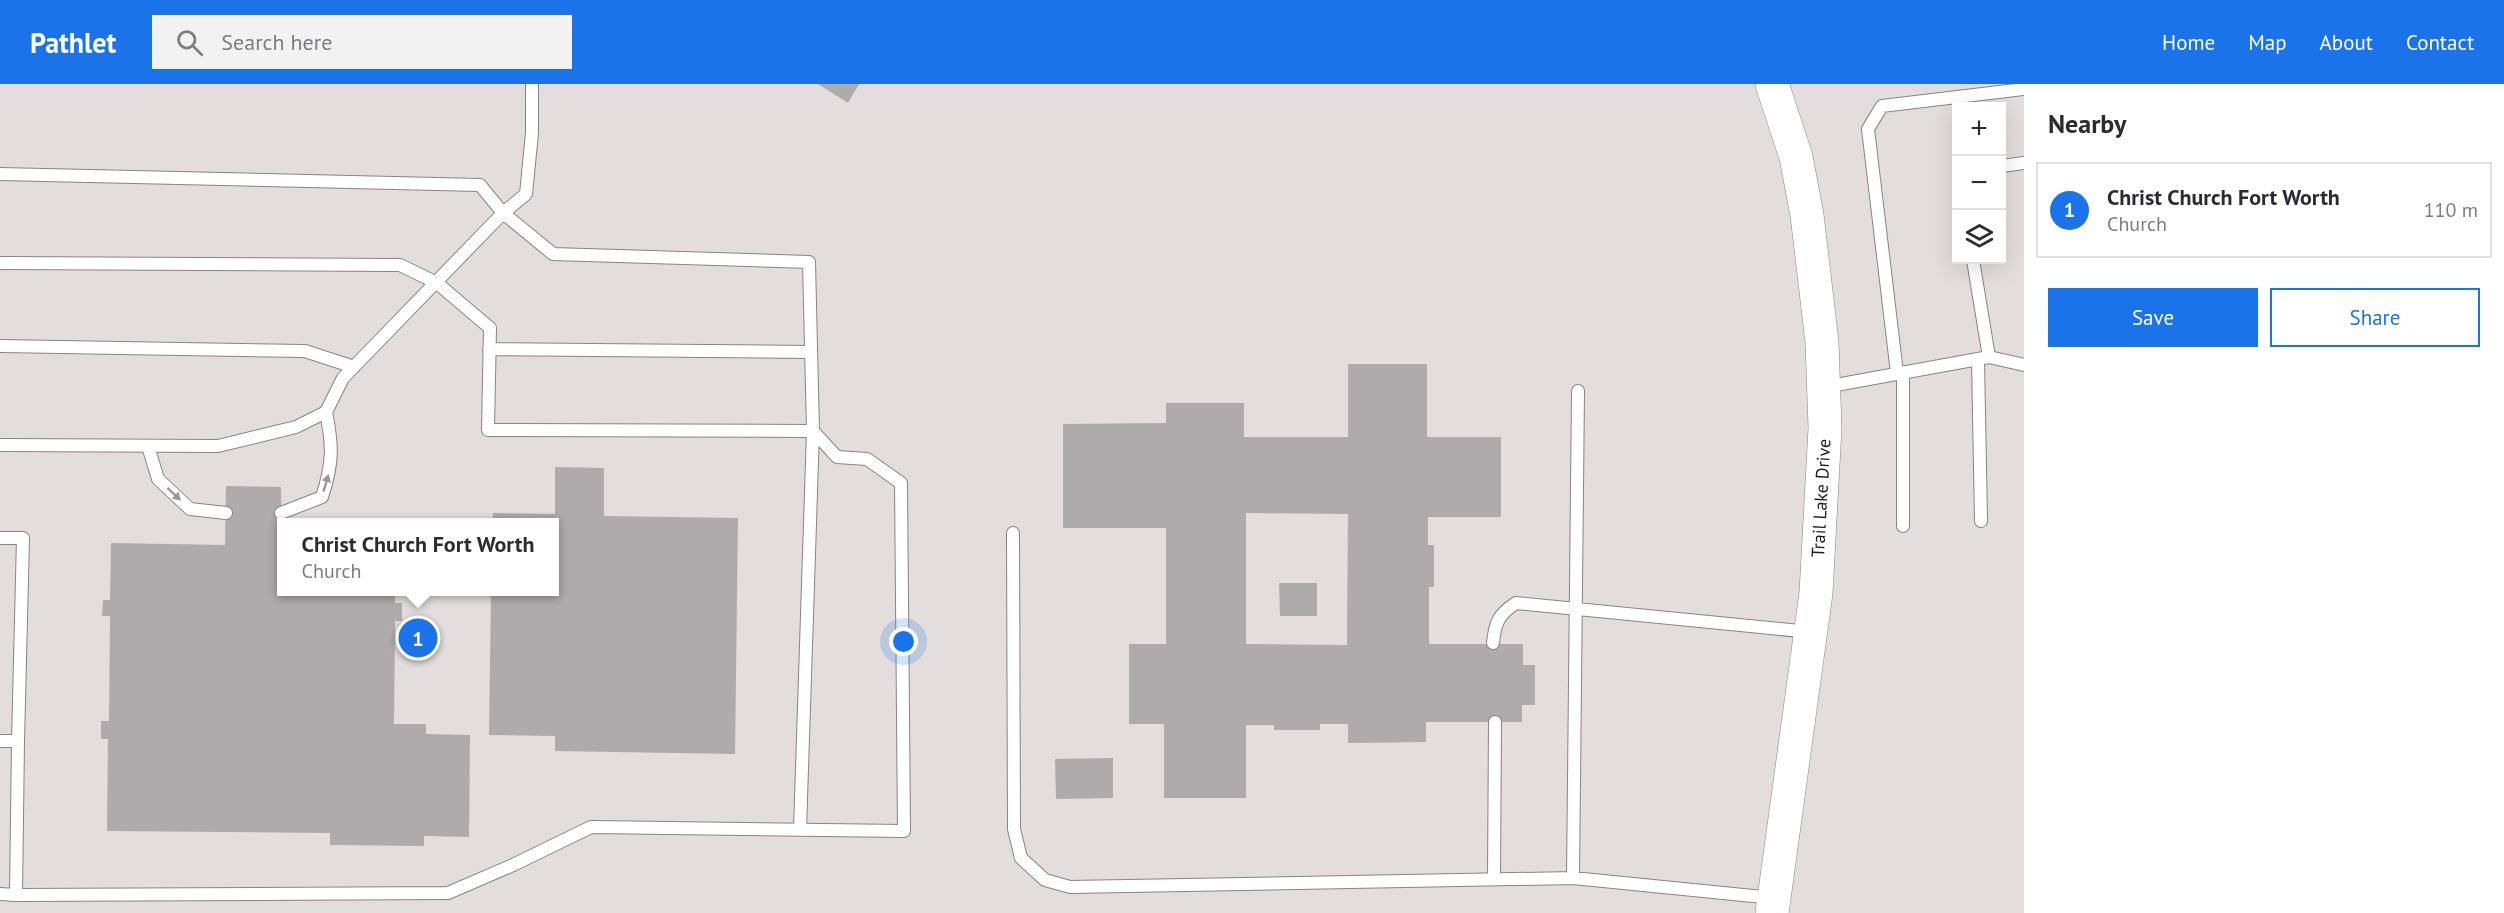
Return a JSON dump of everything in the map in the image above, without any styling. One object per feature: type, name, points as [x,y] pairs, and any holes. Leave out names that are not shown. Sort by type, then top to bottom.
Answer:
[{"type":"street","name":"Trail Lake Drive","points":[[1772,84],[1796,157],[1807,215],[1822,342],[1825,428],[1811,632],[1773,906]]},
{"type":"lane","points":[[0,445],[218,446],[296,427],[326,412],[344,378],[503,213],[526,194],[532,133],[532,84]]},
{"type":"lane","points":[[1903,526],[1900,373],[1868,129],[1882,106],[2024,88]]},
{"type":"lane","points":[[2006,165],[2024,163]]},
{"type":"lane","points":[[0,174],[480,185],[503,213],[553,254],[809,262],[813,431],[800,830]]},
{"type":"lane","points":[[0,263],[400,265],[437,283],[490,328],[488,430],[813,431],[837,457],[867,459],[901,483],[904,831],[591,827],[513,865],[448,893],[0,894]]},
{"type":"lane","points":[[1973,264],[1984,358],[1981,521]]},
{"type":"lane","points":[[0,346],[305,351],[354,368]]},
{"type":"lane","points":[[489,349],[811,352]]},
{"type":"lane","points":[[1824,387],[1984,358],[2024,365]]},
{"type":"lane","points":[[1573,878],[1578,391]]},
{"type":"lane","points":[[281,513],[322,497],[333,445],[326,412]]},
{"type":"lane","points":[[148,446],[158,479],[190,508],[226,513]]},
{"type":"lane","points":[[1013,533],[1014,829],[1021,858],[1045,880],[1070,887],[1573,878],[1773,906]]},
{"type":"lane","points":[[0,538],[23,538],[16,895]]},
{"type":"lane","points":[[1493,643],[1496,621],[1503,612],[1516,603],[1811,632]]},
{"type":"lane","points":[[1494,879],[1495,722]]},
{"type":"lane","points":[[0,741],[18,741]]},
{"type":"building","points":[[818,84],[859,84],[848,103]]},
{"type":"building","points":[[1348,364],[1427,364],[1427,437],[1501,437],[1501,517],[1428,517],[1428,545],[1434,545],[1434,587],[1429,587],[1429,644],[1523,644],[1523,665],[1535,665],[1535,705],[1522,705],[1522,722],[1426,722],[1426,742],[1348,743],[1348,724],[1320,724],[1320,730],[1274,730],[1274,725],[1246,725],[1246,798],[1164,798],[1164,724],[1129,724],[1129,644],[1166,644],[1166,528],[1063,528],[1063,424],[1166,423],[1166,403],[1244,403],[1244,437],[1348,437]],"holes":[[[1246,513],[1348,514],[1347,645],[1246,644]]]},
{"type":"building","points":[[555,467],[604,468],[604,516],[738,518],[735,754],[555,751],[555,736],[489,735],[491,596],[559,596],[559,518],[492,518],[493,513],[555,514]]},
{"type":"building","points":[[226,486],[281,487],[281,518],[277,518],[277,596],[395,596],[395,603],[402,603],[402,621],[395,621],[394,724],[426,724],[426,734],[470,735],[469,837],[424,836],[424,846],[330,845],[330,833],[107,831],[108,739],[101,739],[101,721],[109,721],[110,616],[102,616],[103,600],[110,600],[111,543],[225,545]]},
{"type":"building","points":[[1279,583],[1317,583],[1317,616],[1280,616]]},
{"type":"building","points":[[1113,758],[1113,798],[1056,799],[1055,759]]},
{"type":"place","name":"Christ Church Fort Worth","points":[[418,638]]}]
